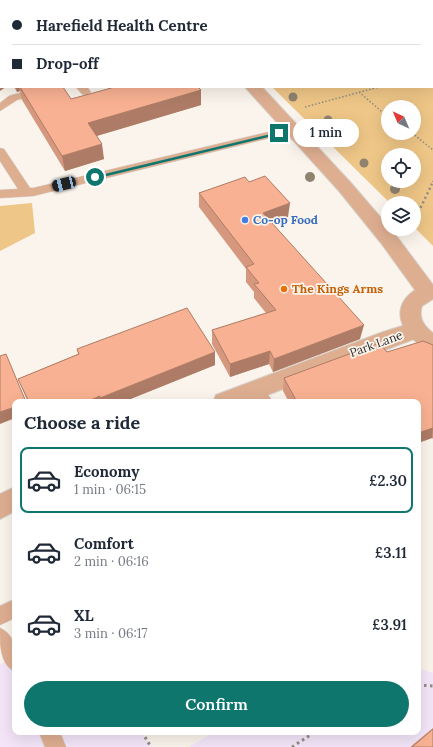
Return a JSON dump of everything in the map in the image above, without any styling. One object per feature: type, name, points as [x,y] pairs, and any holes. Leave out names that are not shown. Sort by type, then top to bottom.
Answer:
[{"type":"street","points":[[255,88],[294,129],[431,292],[419,297],[413,304],[410,312],[410,321],[415,330],[433,343]]},
{"type":"street","name":"Park Lane","points":[[242,399],[261,396],[390,338],[415,330]]},
{"type":"street","points":[[0,507],[12,500]]},
{"type":"lane","points":[[0,108],[13,98],[49,88]]},
{"type":"lane","points":[[0,194],[26,192],[294,129]]},
{"type":"lane","points":[[0,152],[26,192]]},
{"type":"lane","points":[[0,616],[12,610]]},
{"type":"lane","points":[[0,638],[12,657]]},
{"type":"lane","points":[[50,735],[56,747]]},
{"type":"path","points":[[280,114],[375,88]]},
{"type":"path","points":[[359,92],[381,111]]},
{"type":"path","points":[[421,140],[433,150]]},
{"type":"path","points":[[421,207],[433,181]]},
{"type":"path","points":[[421,685],[433,686]]},
{"type":"path","points":[[144,735],[151,747]]},
{"type":"path","points":[[292,747],[310,735]]},
{"type":"shaded area","points":[[273,88],[433,88],[433,246],[421,234],[421,196],[383,196]]},
{"type":"shaded area","points":[[32,203],[35,233],[0,251],[0,206]]},
{"type":"shaded area","points":[[12,656],[12,735],[145,735],[151,747],[0,747],[0,665]]},
{"type":"shaded area","points":[[421,669],[433,673],[433,747],[189,747],[209,735],[421,735]]},
{"type":"building","points":[[21,88],[64,88],[71,99],[111,88],[199,88],[201,90],[88,123],[102,144],[62,156]]},
{"type":"building","points":[[265,176],[290,203],[263,213],[364,325],[274,359],[270,351],[230,364],[212,330],[276,310],[254,284],[259,283],[246,267],[254,264],[199,193],[245,177],[249,182]]},
{"type":"building","points":[[187,308],[215,352],[100,398],[100,396],[93,399],[28,399],[18,379],[79,354],[77,349]]},
{"type":"building","points":[[423,341],[433,345],[433,428],[421,432],[421,399],[295,399],[284,378],[379,343],[387,352]]},
{"type":"building","points":[[6,354],[25,399],[12,399],[12,408],[0,412],[0,356]]},
{"type":"building","points":[[433,729],[433,747],[412,747]]},
{"type":"place","name":"Co-op Food","points":[[245,220]]},
{"type":"place","name":"The Kings Arms","points":[[284,289]]},
{"type":"route","points":[[95,177],[279,133]]}]
